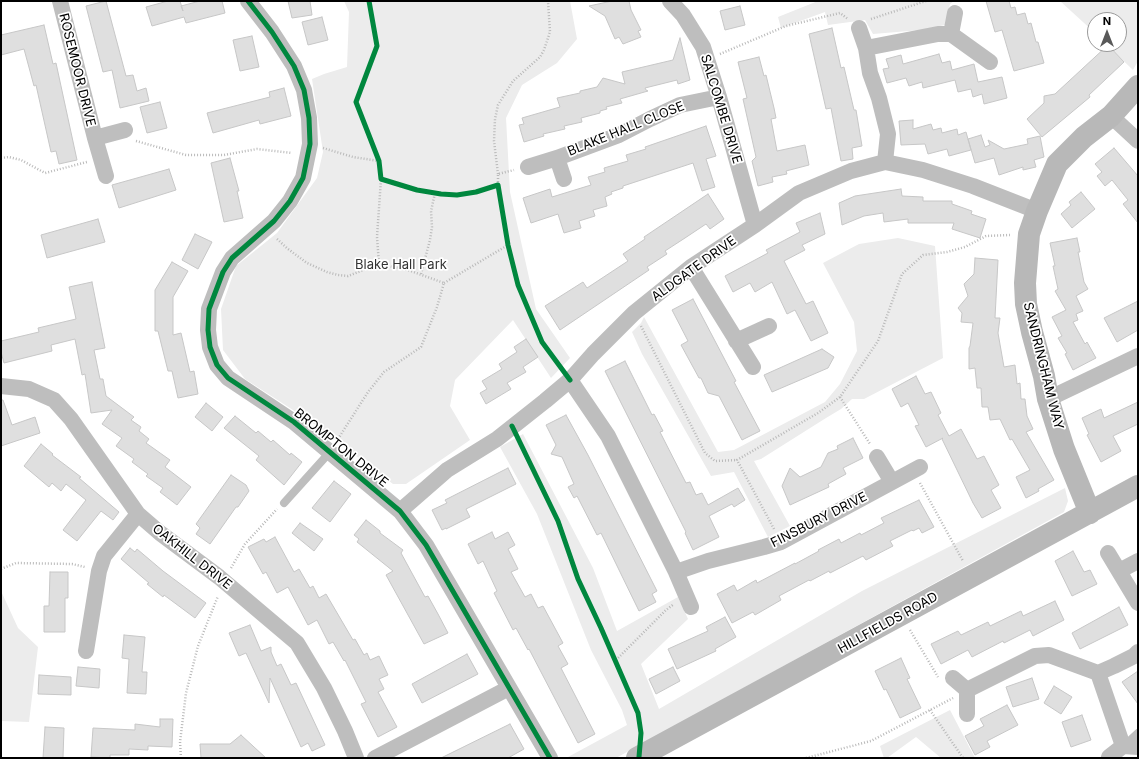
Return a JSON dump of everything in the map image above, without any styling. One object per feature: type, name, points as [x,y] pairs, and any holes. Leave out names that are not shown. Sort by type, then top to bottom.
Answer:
[{"type":"street","name":"ROSEMOOR DRIVE","points":[[60,1],[94,138],[106,176]]},
{"type":"street","name":"BROMPTON DRIVE","points":[[248,1],[272,32],[294,66],[304,90],[309,118],[309,150],[302,178],[290,201],[266,228],[232,258],[223,272],[209,309],[208,330],[210,347],[218,366],[228,378],[294,422],[400,511],[426,545],[550,758]]},
{"type":"street","name":"SALCOMBE DRIVE","points":[[670,1],[683,15],[703,47],[719,97],[755,225]]},
{"type":"street","points":[[951,34],[955,13]]},
{"type":"street","points":[[859,28],[866,48],[870,73],[879,98],[888,134],[885,162]]},
{"type":"street","points":[[866,48],[938,34],[951,34],[990,62]]},
{"type":"street","name":"SANDRINGHAM WAY","points":[[1090,513],[1064,449],[1048,399],[1026,304],[1025,284],[1029,234],[1057,164],[1084,137],[1111,116],[1138,86]]},
{"type":"street","name":"BLAKE HALL CLOSE","points":[[528,167],[619,135],[680,105],[719,97]]},
{"type":"street","points":[[1111,116],[1138,141]]},
{"type":"street","name":"ROSEMOOR DRIVE","points":[[94,138],[125,130]]},
{"type":"street","name":"BLAKE HALL CLOSE","points":[[557,158],[564,178]]},
{"type":"street","name":"ALDGATE DRIVE","points":[[400,511],[447,470],[496,439],[570,380],[593,354],[634,313],[692,267],[800,193],[851,171],[885,162],[923,170],[973,186],[1037,211]]},
{"type":"street","points":[[692,267],[753,367]]},
{"type":"street","points":[[736,341],[769,326]]},
{"type":"street","points":[[1048,399],[1138,356]]},
{"type":"street","points":[[570,380],[608,436],[676,572],[688,601]]},
{"type":"street","name":"OAKHILL DRIVE","points":[[1,386],[29,389],[54,400],[71,419],[138,514],[160,533],[224,581],[297,643],[324,688],[345,731],[356,758]]},
{"type":"street","points":[[877,457],[892,482]]},
{"type":"street","name":"FINSBURY DRIVE","points":[[676,572],[708,561],[764,548],[781,542],[917,468]]},
{"type":"street","name":"HILLFIELDS ROAD","points":[[637,758],[1138,486]]},
{"type":"street","points":[[86,651],[99,571],[104,556],[138,514]]},
{"type":"street","points":[[1108,554],[1138,603]]},
{"type":"street","points":[[1119,571],[1138,561]]},
{"type":"street","points":[[967,690],[1035,656],[1049,655],[1098,673],[1121,663],[1138,652]]},
{"type":"street","points":[[1098,673],[1131,746],[1109,757]]},
{"type":"street","points":[[953,678],[967,690],[967,714]]},
{"type":"street","points":[[375,758],[509,688]]},
{"type":"lane","points":[[284,503],[330,452]]},
{"type":"lane","points":[[1131,746],[1138,733]]},
{"type":"path","points":[[500,192],[494,140],[495,119],[498,105],[513,81],[540,57],[544,50],[550,32],[548,1]]},
{"type":"path","points":[[707,60],[786,26],[840,13],[859,28],[872,18],[926,1]]},
{"type":"path","points":[[125,130],[132,140],[186,155],[224,155],[257,149],[309,150],[379,161]]},
{"type":"path","points":[[376,154],[380,167]]},
{"type":"path","points":[[1,158],[8,157],[21,160],[45,173],[101,158]]},
{"type":"path","points":[[498,174],[528,167]]},
{"type":"path","points":[[379,264],[377,237],[381,179],[380,173]]},
{"type":"path","points":[[381,179],[388,181]]},
{"type":"path","points":[[491,187],[498,185]]},
{"type":"path","points":[[429,192],[441,194]]},
{"type":"path","points":[[421,274],[430,240],[432,227],[430,211],[435,193]]},
{"type":"path","points":[[266,228],[288,249],[307,263],[326,272],[348,276],[379,264],[421,274],[444,283]]},
{"type":"path","points":[[634,313],[704,454],[715,461],[737,460],[818,413],[840,397],[878,341],[902,274],[922,255],[948,252],[965,247],[986,236],[1029,234]]},
{"type":"path","points":[[507,238],[510,252]]},
{"type":"path","points":[[330,452],[368,392],[384,372],[421,347],[437,307],[444,283],[508,246]]},
{"type":"path","points":[[840,397],[877,457]]},
{"type":"path","points":[[737,460],[781,542]]},
{"type":"path","points":[[917,468],[972,577]]},
{"type":"path","points":[[181,758],[180,742],[186,693],[198,646],[224,581],[245,544],[263,523],[284,503]]},
{"type":"path","points":[[1,569],[16,563],[38,563],[72,564],[99,571]]},
{"type":"path","points":[[616,660],[666,610],[688,601]]},
{"type":"path","points":[[910,630],[940,680],[953,678]]},
{"type":"path","points":[[613,654],[618,666]]},
{"type":"path","points":[[806,758],[871,741],[967,690]]},
{"type":"path","points":[[930,710],[964,758]]},
{"type":"green space","name":"Blake Hall Park","points":[[344,1],[570,1],[577,39],[557,63],[522,85],[506,118],[510,192],[536,309],[570,358],[551,378],[513,320],[455,380],[450,406],[470,440],[406,484],[393,484],[310,421],[245,379],[223,350],[221,309],[236,266],[277,233],[317,178],[323,152],[312,79],[347,67],[349,12]]},
{"type":"green space","points":[[818,1],[954,1],[950,4],[945,25],[921,30],[873,34],[865,20],[828,25],[825,12],[781,28],[778,17]]},
{"type":"green space","points":[[1060,1],[1138,1],[1138,61],[1133,70],[1114,52],[1127,52],[1127,12],[1087,12],[1087,26]]},
{"type":"green space","points":[[898,238],[935,246],[943,358],[864,399],[852,399],[841,409],[761,459],[754,461],[790,526],[768,537],[734,472],[711,476],[642,354],[632,332],[641,323],[644,317],[718,452],[734,450],[825,402],[840,384],[857,351],[854,322],[823,263],[859,244]]},
{"type":"green space","points":[[523,434],[593,568],[617,631],[678,597],[688,619],[641,664],[659,709],[862,591],[1065,488],[1068,501],[1064,512],[616,758],[569,758],[568,757],[627,725],[622,710],[591,650],[537,514],[500,447]]},
{"type":"green space","points":[[1,591],[18,628],[38,647],[29,722],[1,721]]},
{"type":"green space","points":[[950,710],[975,758],[941,758],[916,737],[887,758],[884,758],[880,746]]},
{"type":"building","points":[[106,1],[126,76],[133,75],[137,91],[146,88],[149,101],[120,108],[112,70],[103,72],[86,6]]},
{"type":"building","points":[[168,1],[180,1],[181,6],[200,1],[222,1],[225,13],[186,23],[184,17],[152,26],[146,7]]},
{"type":"building","points":[[288,1],[310,1],[312,15],[292,18]]},
{"type":"building","points":[[612,1],[629,1],[631,10],[641,30],[638,31],[641,37],[623,44],[619,37],[615,39],[605,16],[589,6]]},
{"type":"building","points":[[986,1],[1009,1],[1011,8],[1015,7],[1017,15],[1025,13],[1028,24],[1031,23],[1044,63],[1014,71],[1002,30],[995,32]]},
{"type":"building","points":[[740,6],[745,25],[725,30],[720,11]]},
{"type":"building","points":[[322,17],[328,40],[308,45],[302,22]]},
{"type":"building","points":[[44,25],[53,64],[56,63],[77,160],[59,164],[56,151],[51,152],[36,85],[34,86],[24,49],[1,55],[1,35]]},
{"type":"building","points":[[832,28],[841,68],[844,67],[854,110],[856,110],[862,146],[852,148],[853,159],[841,161],[831,108],[826,109],[809,34]]},
{"type":"building","points":[[252,36],[259,67],[240,71],[233,40]]},
{"type":"building","points":[[680,38],[690,80],[678,84],[677,80],[645,88],[648,91],[620,99],[622,103],[606,107],[607,109],[600,111],[600,113],[581,118],[582,122],[564,126],[565,129],[543,134],[544,136],[524,142],[519,125],[524,124],[522,118],[560,107],[557,98],[580,93],[580,91],[597,87],[603,78],[625,84],[622,72],[673,60]]},
{"type":"building","points":[[1100,52],[1115,52],[1124,62],[1089,95],[1090,97],[1042,137],[1027,119],[1044,103],[1044,96],[1055,94]]},
{"type":"building","points":[[939,54],[942,63],[950,61],[952,70],[974,64],[978,82],[1002,77],[1007,98],[984,104],[982,94],[973,97],[971,89],[958,92],[955,80],[923,88],[922,82],[909,86],[906,78],[887,83],[883,69],[889,68],[886,59],[901,55],[903,64]]},
{"type":"building","points":[[759,57],[764,76],[766,75],[776,118],[771,119],[777,151],[805,145],[809,165],[786,171],[787,174],[772,177],[773,182],[758,186],[752,161],[756,157],[743,99],[747,98],[738,62]]},
{"type":"building","points":[[284,88],[291,116],[260,124],[259,120],[213,133],[207,113],[270,97],[269,92]]},
{"type":"building","points":[[160,102],[167,128],[147,133],[140,107]]},
{"type":"building","points":[[913,120],[913,129],[931,124],[933,130],[941,128],[942,133],[957,129],[958,135],[966,132],[971,150],[949,156],[947,149],[928,154],[925,144],[901,145],[899,121]]},
{"type":"building","points":[[706,126],[716,156],[706,159],[715,187],[702,191],[693,163],[623,186],[623,188],[611,192],[612,194],[605,197],[607,206],[593,210],[595,216],[579,221],[581,228],[564,233],[558,214],[531,223],[523,198],[550,189],[552,197],[591,185],[588,177],[605,172],[604,168],[628,161],[626,155]]},
{"type":"building","points":[[981,135],[985,147],[990,145],[988,140],[1004,149],[1028,144],[1027,139],[1040,136],[1044,157],[1034,160],[1036,167],[1023,170],[1023,167],[999,175],[994,158],[975,163],[968,139]]},
{"type":"building","points":[[1114,148],[1138,176],[1138,223],[1123,204],[1128,200],[1112,180],[1105,186],[1097,176],[1102,172],[1095,164]]},
{"type":"building","points":[[230,158],[239,191],[237,191],[243,218],[224,222],[211,163]]},
{"type":"building","points":[[169,169],[176,190],[119,208],[112,185]]},
{"type":"building","points":[[901,189],[902,196],[923,197],[923,201],[952,201],[952,204],[972,211],[971,214],[986,219],[980,238],[952,229],[954,223],[908,223],[908,219],[884,222],[883,213],[864,216],[842,225],[839,203],[855,196]]},
{"type":"building","points":[[1081,192],[1095,209],[1072,228],[1061,214],[1071,205],[1069,202]]},
{"type":"building","points":[[708,194],[724,219],[710,229],[706,224],[665,251],[667,254],[647,267],[649,270],[560,330],[545,306],[583,282],[587,288],[628,261],[623,254],[645,239],[644,237]]},
{"type":"building","points":[[820,213],[825,234],[802,245],[805,250],[784,261],[806,304],[813,301],[828,333],[811,341],[795,310],[787,314],[772,282],[755,292],[750,283],[733,292],[725,276],[768,253],[766,250],[800,232],[796,223]]},
{"type":"building","points":[[98,219],[105,242],[47,258],[41,235]]},
{"type":"building","points":[[195,234],[212,242],[198,269],[182,260]]},
{"type":"building","points":[[1077,238],[1080,252],[1078,252],[1084,282],[1088,289],[1076,296],[1083,311],[1076,314],[1078,320],[1073,322],[1085,344],[1087,342],[1096,358],[1073,370],[1065,354],[1067,353],[1058,338],[1062,336],[1052,317],[1066,310],[1055,291],[1058,289],[1050,243]]},
{"type":"building","points":[[975,258],[998,260],[995,318],[1000,318],[998,333],[1004,367],[1015,365],[1017,384],[1020,383],[1021,399],[1025,399],[1027,416],[1033,429],[1026,432],[1054,480],[1026,498],[1016,477],[1030,470],[1012,439],[1010,440],[1000,419],[990,420],[988,407],[982,407],[981,388],[977,388],[975,368],[969,369],[969,348],[973,323],[961,322],[962,313],[958,308],[968,296],[964,284],[974,274]]},
{"type":"building","points":[[172,262],[188,271],[173,297],[173,335],[181,333],[190,372],[194,371],[198,394],[178,398],[172,371],[168,371],[158,331],[155,331],[155,290]]},
{"type":"building","points":[[92,282],[105,348],[94,350],[100,379],[103,379],[106,396],[134,417],[131,420],[141,427],[139,431],[149,439],[146,443],[170,460],[165,467],[191,487],[177,505],[160,492],[163,488],[146,476],[148,474],[132,462],[134,459],[116,446],[122,438],[102,424],[112,410],[91,413],[85,374],[82,375],[75,339],[51,345],[52,351],[4,363],[1,352],[1,341],[39,332],[38,328],[76,319],[69,287]]},
{"type":"building","points":[[693,299],[736,381],[734,382],[760,431],[742,440],[719,396],[708,393],[701,378],[699,378],[681,345],[688,341],[672,310]]},
{"type":"building","points":[[1138,301],[1138,330],[1117,342],[1104,318]]},
{"type":"building","points":[[526,339],[538,357],[523,367],[526,372],[507,383],[511,389],[486,404],[480,393],[487,389],[482,381],[502,369],[499,364],[517,352],[514,347]]},
{"type":"building","points":[[822,349],[834,357],[828,368],[772,392],[764,375]]},
{"type":"building","points":[[625,361],[652,415],[654,414],[663,431],[660,432],[686,483],[690,482],[696,495],[702,493],[708,505],[738,488],[745,500],[734,507],[732,504],[709,516],[719,537],[693,550],[685,533],[686,532],[605,371]]},
{"type":"building","points":[[916,376],[925,394],[931,392],[941,413],[938,415],[949,436],[961,429],[977,459],[984,456],[999,485],[991,490],[1001,508],[982,518],[973,503],[942,439],[943,438],[926,447],[915,426],[919,425],[908,403],[901,407],[892,389]]},
{"type":"building","points":[[1,400],[3,400],[12,425],[35,417],[40,433],[1,446]]},
{"type":"building","points":[[1138,402],[1138,424],[1113,436],[1121,451],[1101,462],[1087,435],[1089,434],[1082,418],[1101,409],[1104,418]]},
{"type":"building","points":[[206,403],[223,417],[212,431],[195,417]]},
{"type":"building","points":[[566,415],[657,591],[652,594],[656,602],[639,611],[601,533],[597,535],[577,496],[574,498],[568,487],[574,484],[562,457],[551,454],[556,445],[546,425]]},
{"type":"building","points":[[235,416],[256,433],[258,431],[271,442],[273,440],[290,455],[291,453],[302,462],[284,485],[256,460],[259,456],[224,428]]},
{"type":"building","points":[[853,438],[863,458],[843,468],[846,474],[828,484],[829,487],[790,505],[782,486],[790,468],[800,477],[821,467],[828,453],[838,449],[837,446]]},
{"type":"building","points":[[41,444],[53,454],[52,455],[81,477],[79,478],[119,512],[113,520],[101,511],[77,541],[63,530],[86,500],[66,484],[61,491],[52,483],[49,487],[24,466]]},
{"type":"building","points":[[508,468],[516,484],[466,509],[470,517],[442,530],[432,510],[447,503],[445,500]]},
{"type":"building","points":[[231,475],[246,485],[249,491],[210,544],[196,534],[200,528],[196,524]]},
{"type":"building","points":[[334,481],[351,494],[330,522],[312,508]]},
{"type":"building","points":[[919,500],[934,527],[922,533],[919,528],[913,531],[912,530],[890,541],[893,546],[866,560],[863,556],[830,573],[829,571],[810,581],[809,580],[779,596],[781,600],[755,615],[753,612],[732,623],[717,594],[734,585],[737,591],[756,580],[757,583],[795,564],[839,539],[841,543],[860,533],[861,535],[884,523],[881,518]]},
{"type":"building","points":[[366,520],[380,531],[380,533],[403,550],[401,553],[425,597],[428,596],[448,633],[424,644],[386,575],[393,571],[357,542],[359,539],[354,535]]},
{"type":"building","points":[[300,523],[323,539],[314,551],[292,533]]},
{"type":"building","points":[[492,532],[495,539],[508,532],[515,545],[508,549],[518,569],[511,572],[525,597],[531,594],[538,608],[543,606],[563,643],[558,646],[568,664],[561,668],[595,734],[578,743],[529,649],[528,650],[516,628],[513,630],[494,593],[497,591],[483,561],[478,564],[468,544]]},
{"type":"building","points":[[275,537],[294,572],[299,569],[310,588],[313,586],[319,598],[326,594],[353,640],[355,639],[364,655],[367,653],[370,660],[379,656],[388,675],[379,679],[384,689],[378,692],[397,727],[378,737],[361,704],[366,702],[345,660],[344,661],[333,642],[329,644],[317,620],[308,625],[288,587],[277,593],[266,572],[263,574],[248,547],[264,539],[266,542]]},
{"type":"building","points":[[130,548],[135,552],[137,549],[163,571],[206,603],[195,618],[164,595],[163,597],[121,559]]},
{"type":"building","points":[[1073,551],[1084,572],[1090,570],[1097,584],[1072,596],[1055,561]]},
{"type":"building","points":[[50,572],[68,572],[68,598],[65,598],[65,632],[44,632],[44,606],[49,606]]},
{"type":"building","points":[[1055,601],[1064,620],[1033,636],[1030,630],[1004,643],[1003,641],[972,657],[968,650],[941,664],[931,644],[958,631],[961,635],[988,622],[990,626],[1021,611],[1023,616]]},
{"type":"building","points":[[1119,607],[1128,625],[1080,649],[1072,633]]},
{"type":"building","points":[[725,617],[736,637],[715,649],[716,651],[677,669],[668,649],[708,631],[706,627]]},
{"type":"building","points":[[250,625],[261,651],[271,647],[271,652],[277,666],[281,664],[291,685],[296,683],[325,745],[312,751],[308,743],[301,747],[270,678],[269,703],[246,653],[239,656],[229,633]]},
{"type":"building","points":[[124,635],[145,637],[142,672],[147,672],[146,694],[127,693],[129,659],[122,658]]},
{"type":"building","points":[[467,654],[478,674],[422,703],[412,684]]},
{"type":"building","points":[[901,658],[910,678],[907,679],[921,708],[900,718],[886,689],[884,690],[875,671]]},
{"type":"building","points":[[78,667],[100,669],[99,688],[76,686]]},
{"type":"building","points":[[673,667],[680,681],[656,694],[649,679]]},
{"type":"building","points":[[1138,671],[1138,704],[1122,682]]},
{"type":"building","points":[[39,675],[71,677],[71,695],[38,694]]},
{"type":"building","points":[[1032,678],[1039,699],[1013,707],[1006,687]]},
{"type":"building","points":[[1054,686],[1072,697],[1061,714],[1044,703]]},
{"type":"building","points":[[1007,705],[1018,725],[987,741],[990,747],[975,755],[965,736],[984,726],[980,719]]},
{"type":"building","points":[[1082,715],[1091,740],[1071,747],[1062,722]]},
{"type":"building","points":[[160,719],[173,719],[172,747],[148,746],[148,750],[129,749],[129,755],[110,755],[110,758],[91,757],[93,728],[135,730],[135,724],[160,727]]},
{"type":"building","points":[[510,724],[524,749],[508,758],[441,758]]},
{"type":"building","points":[[45,727],[64,728],[63,758],[43,758]]},
{"type":"building","points":[[241,735],[266,758],[201,758],[200,744],[230,744]]},
{"type":"cycle path","points":[[248,1],[272,32],[294,66],[304,90],[309,118],[310,144],[303,178],[290,201],[274,221],[232,258],[223,272],[209,309],[208,330],[210,347],[217,365],[228,378],[294,422],[400,511],[426,545],[550,758]]},
{"type":"cycle path","points":[[369,1],[377,46],[356,102],[379,161],[381,179],[417,190],[457,195],[476,192],[498,185],[508,245],[518,285],[542,342],[570,380]]},
{"type":"cycle path","points":[[512,426],[558,521],[578,579],[638,713],[641,733],[639,757]]}]
